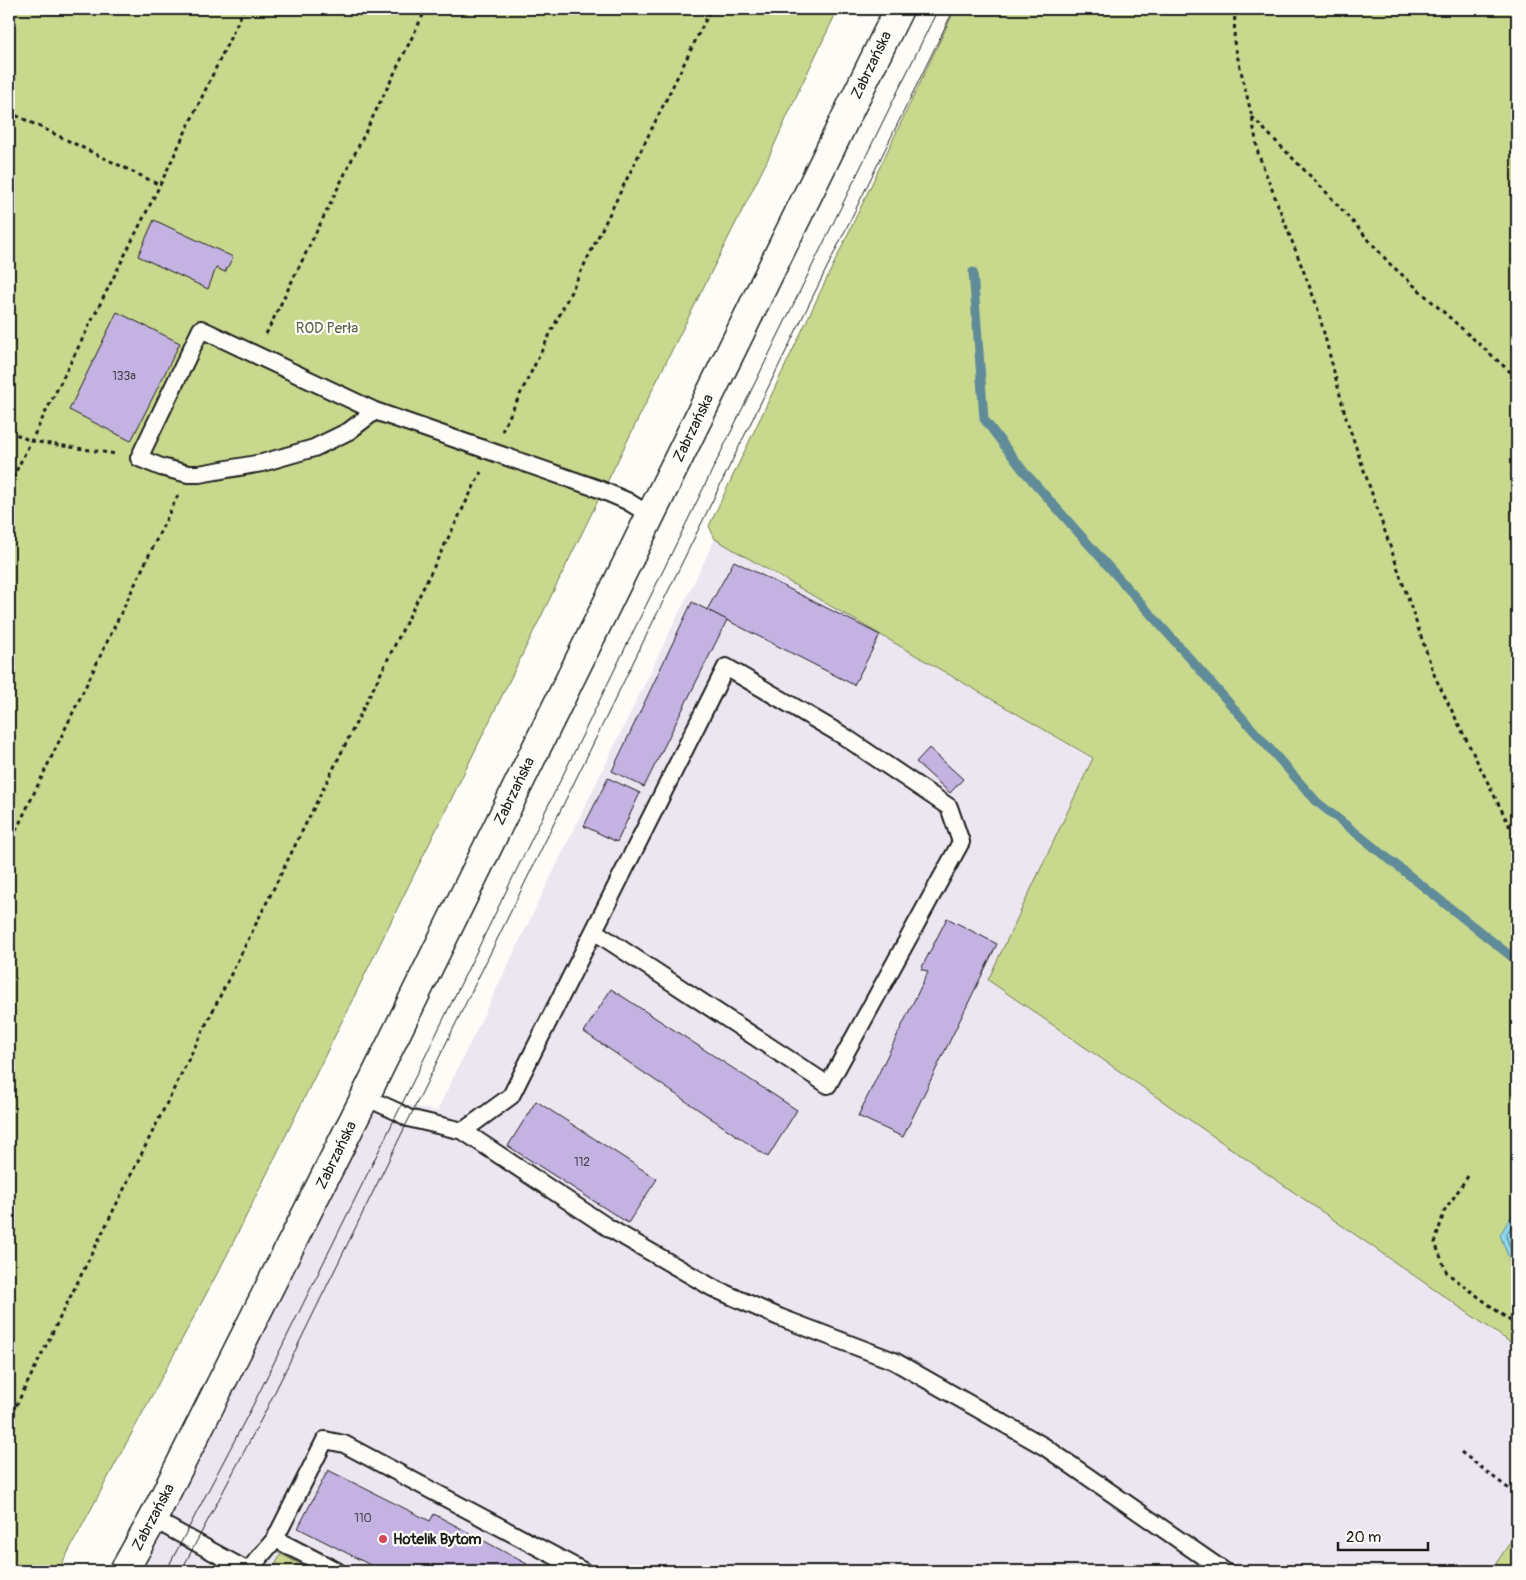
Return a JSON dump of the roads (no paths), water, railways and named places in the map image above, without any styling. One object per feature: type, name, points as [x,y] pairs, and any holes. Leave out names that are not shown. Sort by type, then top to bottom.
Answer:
[{"type":"street","name":"Zabrzańska","points":[[124,1571],[153,1519],[365,1096],[899,9]]},
{"type":"lane","points":[[376,411],[348,431],[314,448],[262,464],[188,474],[161,467],[139,458],[201,329],[376,411],[599,489],[627,501],[650,515]]},
{"type":"lane","points":[[463,1131],[511,1096],[726,667],[842,735],[949,806],[961,842],[828,1085],[594,931]]},
{"type":"lane","points":[[365,1096],[408,1118],[463,1131],[609,1228],[713,1288],[778,1318],[894,1361],[1045,1447],[1224,1571]]},
{"type":"lane","points":[[153,1519],[248,1571],[275,1539],[325,1440],[344,1444],[583,1571]]},
{"type":"lane","points":[[275,1539],[337,1571]]},
{"type":"water","points":[[1517,1206],[1517,1279],[1500,1235]]},
{"type":"waterway","points":[[973,272],[984,419],[1022,469],[1317,802],[1517,961]]},
{"type":"tram line","points":[[166,1571],[253,1405],[398,1112],[938,9]]},
{"type":"tram line","points":[[181,1571],[265,1412],[954,9]]},
{"type":"place","name":"Hotelik Bytom","points":[[383,1539]]},
{"type":"park label","name":"ROD Perła","points":[[327,328]]}]
